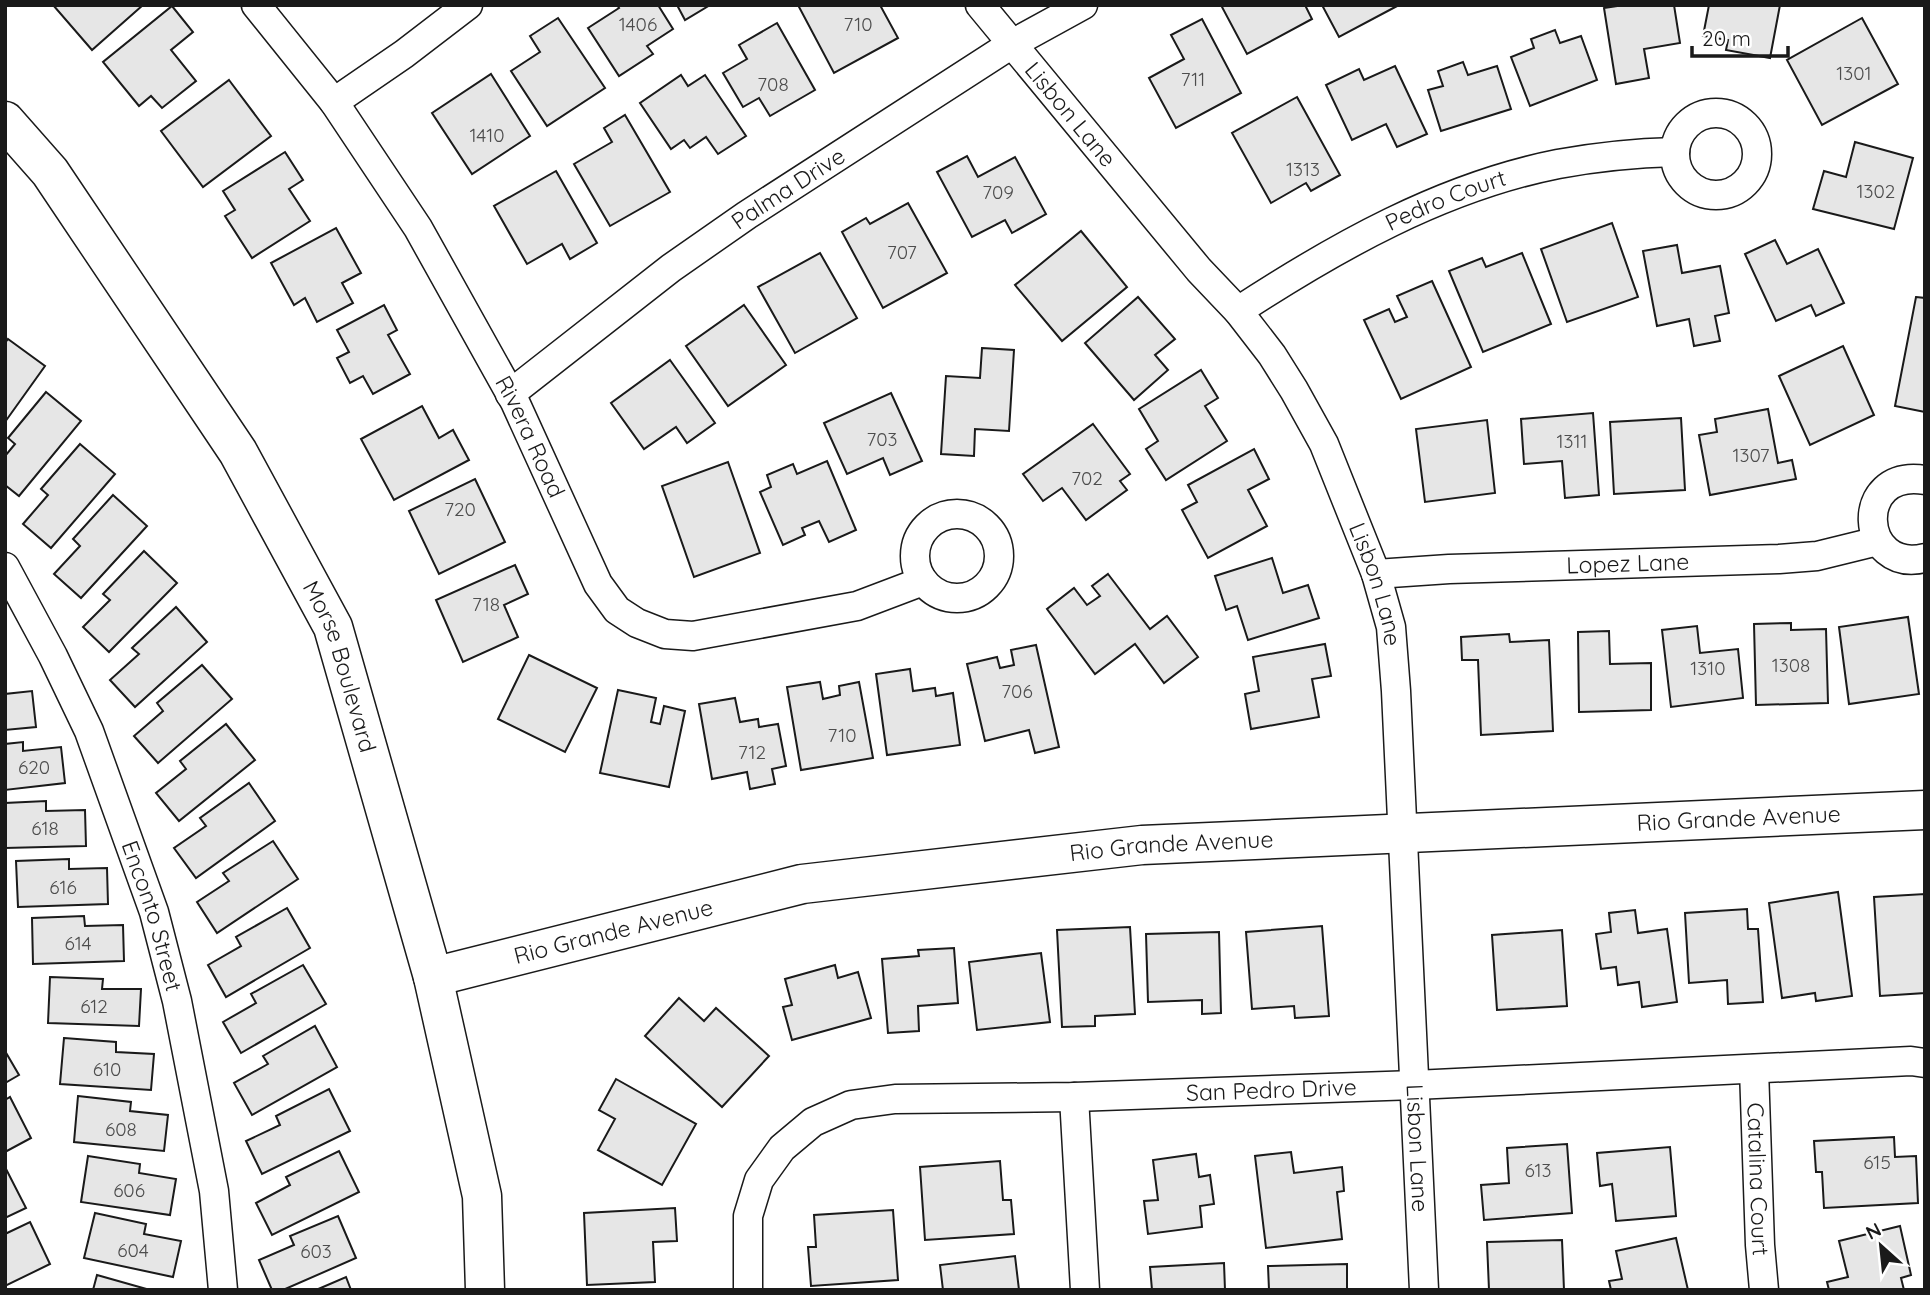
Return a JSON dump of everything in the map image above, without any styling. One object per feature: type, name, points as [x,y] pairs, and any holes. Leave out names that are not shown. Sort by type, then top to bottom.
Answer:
[{"type":"street","name":"Rivera Road","points":[[256,5],[334,102],[418,228],[510,394],[598,584],[617,610],[637,623],[665,634],[693,636],[857,607],[923,581]]},
{"type":"street","points":[[334,102],[404,54],[468,5]]},
{"type":"street","name":"Lisbon Lane","points":[[980,5],[1272,355],[1324,444],[1376,574],[1391,627],[1396,691],[1424,1290]]},
{"type":"street","name":"Palma Drive","points":[[510,394],[703,245],[825,163],[1012,44],[1083,5]]},
{"type":"street","name":"Morse Boulevard","points":[[5,121],[50,172],[238,452],[333,627],[433,977],[482,1196],[485,1290]]},
{"type":"street","name":"Pedro Court","points":[[1238,311],[1295,273],[1344,246],[1445,199],[1494,181],[1557,164],[1632,154],[1675,152]]},
{"type":"street","points":[[1925,480],[1910,478],[1897,481],[1884,489],[1871,514],[1872,528],[1886,551],[1910,560],[1925,558]]},
{"type":"street","name":"Lopez Lane","points":[[1376,574],[1476,568],[1779,559],[1817,556],[1878,541]]},
{"type":"street","name":"Enconto Street","points":[[5,567],[53,656],[89,731],[154,912],[177,1000],[214,1191],[223,1290]]},
{"type":"street","name":"Rio Grande Avenue","points":[[433,977],[802,884],[1142,845],[1925,810]]},
{"type":"street","name":"San Pedro Drive","points":[[748,1290],[748,1216],[759,1180],[782,1148],[813,1122],[851,1105],[895,1098],[1074,1097],[1912,1061],[1925,1063]]},
{"type":"street","name":"Catalina Court","points":[[1754,1069],[1764,1290]]},
{"type":"street","points":[[1074,1097],[1085,1290]]},
{"type":"building","points":[[53,5],[143,5],[92,50]]},
{"type":"building","points":[[617,5],[658,5],[673,29],[647,46],[653,54],[619,76],[588,28],[619,8]]},
{"type":"building","points":[[677,5],[710,5],[685,20]]},
{"type":"building","points":[[798,5],[880,5],[898,38],[834,73]]},
{"type":"building","points":[[1305,5],[1312,19],[1247,54],[1222,7]]},
{"type":"building","points":[[1322,5],[1399,5],[1339,37]]},
{"type":"building","points":[[1624,5],[1674,5],[1680,43],[1644,49],[1649,78],[1616,84],[1604,8]]},
{"type":"building","points":[[1709,5],[1780,5],[1770,58],[1726,50],[1728,40],[1703,36]]},
{"type":"building","points":[[172,6],[193,32],[171,50],[196,81],[162,108],[151,96],[139,106],[103,62]]},
{"type":"building","points":[[558,18],[605,88],[547,126],[511,71],[540,52],[530,36]]},
{"type":"building","points":[[1862,18],[1898,84],[1822,125],[1787,60]]},
{"type":"building","points":[[1202,19],[1241,93],[1176,128],[1149,78],[1184,59],[1171,35]]},
{"type":"building","points":[[777,23],[815,90],[770,116],[759,98],[743,107],[723,73],[747,59],[739,45]]},
{"type":"building","points":[[1555,30],[1560,43],[1581,36],[1597,80],[1530,106],[1511,57],[1534,48],[1531,39]]},
{"type":"building","points":[[1463,62],[1468,75],[1497,66],[1511,109],[1441,131],[1428,90],[1443,86],[1438,71]]},
{"type":"building","points":[[1395,66],[1427,134],[1397,147],[1386,124],[1352,140],[1326,85],[1359,69],[1364,80]]},
{"type":"building","points":[[491,74],[530,136],[472,174],[432,113]]},
{"type":"building","points":[[681,75],[688,86],[705,75],[746,136],[718,154],[706,137],[690,148],[684,140],[671,149],[640,103]]},
{"type":"building","points":[[229,80],[271,136],[203,187],[161,131]]},
{"type":"building","points":[[1297,97],[1340,175],[1311,191],[1306,183],[1271,203],[1232,133]]},
{"type":"building","points":[[625,115],[670,192],[610,226],[574,164],[612,142],[604,128]]},
{"type":"building","points":[[1855,142],[1913,158],[1894,229],[1813,209],[1824,171],[1846,177]]},
{"type":"building","points":[[285,152],[303,180],[289,189],[310,221],[252,258],[225,216],[235,210],[223,191]]},
{"type":"building","points":[[967,156],[978,177],[1015,157],[1046,214],[1012,233],[1005,220],[972,237],[937,172]]},
{"type":"building","points":[[556,171],[597,243],[570,259],[562,244],[527,264],[494,206]]},
{"type":"building","points":[[908,203],[947,273],[883,308],[842,232],[866,218],[870,224]]},
{"type":"building","points":[[1612,223],[1638,297],[1567,322],[1541,249]]},
{"type":"building","points":[[336,228],[361,273],[342,283],[353,303],[317,322],[305,298],[294,305],[271,263]]},
{"type":"building","points":[[1081,231],[1127,287],[1062,341],[1015,285]]},
{"type":"building","points":[[1775,240],[1787,264],[1818,249],[1844,303],[1816,316],[1811,305],[1776,321],[1745,254]]},
{"type":"building","points":[[1677,245],[1682,273],[1720,266],[1729,313],[1715,316],[1720,341],[1694,346],[1689,319],[1657,326],[1643,251]]},
{"type":"building","points":[[820,253],[857,318],[795,353],[758,287]]},
{"type":"building","points":[[1522,253],[1551,324],[1483,352],[1449,271],[1482,258],[1486,267]]},
{"type":"building","points":[[1432,281],[1471,367],[1401,399],[1364,320],[1389,309],[1395,322],[1407,317],[1397,296]]},
{"type":"building","points":[[1138,297],[1175,339],[1155,355],[1168,370],[1134,400],[1085,343]]},
{"type":"building","points":[[1916,297],[1925,298],[1925,412],[1895,406]]},
{"type":"building","points":[[384,305],[397,330],[388,335],[410,374],[373,394],[363,376],[350,383],[337,358],[349,352],[337,330]]},
{"type":"building","points":[[744,305],[786,365],[728,406],[686,346]]},
{"type":"building","points":[[8,339],[45,366],[5,422],[5,343]]},
{"type":"building","points":[[1843,346],[1874,415],[1810,445],[1779,376]]},
{"type":"building","points":[[982,348],[1014,350],[1009,431],[975,429],[974,456],[941,454],[946,376],[980,378]]},
{"type":"building","points":[[670,360],[715,423],[687,443],[676,427],[644,449],[611,403]]},
{"type":"building","points":[[1201,370],[1218,398],[1205,406],[1227,441],[1166,480],[1146,449],[1158,441],[1139,409]]},
{"type":"building","points":[[46,392],[81,421],[19,496],[5,485],[5,456],[15,444],[8,438]]},
{"type":"building","points":[[891,393],[922,461],[890,475],[883,458],[847,474],[824,423]]},
{"type":"building","points":[[422,406],[439,438],[453,430],[469,460],[394,500],[361,439]]},
{"type":"building","points":[[1768,409],[1778,463],[1792,460],[1796,479],[1710,495],[1699,435],[1717,432],[1715,419]]},
{"type":"building","points":[[1593,413],[1599,495],[1565,498],[1562,461],[1524,464],[1521,419]]},
{"type":"building","points":[[1681,418],[1685,490],[1614,494],[1610,422]]},
{"type":"building","points":[[1487,420],[1495,493],[1425,502],[1416,429]]},
{"type":"building","points":[[1093,424],[1130,474],[1120,481],[1127,490],[1086,520],[1062,488],[1043,501],[1023,474]]},
{"type":"building","points":[[80,444],[115,474],[51,548],[23,524],[48,495],[41,489]]},
{"type":"building","points":[[1254,449],[1269,479],[1248,490],[1267,526],[1208,558],[1182,510],[1197,502],[1188,485]]},
{"type":"building","points":[[827,461],[856,530],[829,542],[819,521],[802,528],[805,535],[783,545],[760,492],[771,487],[767,475],[793,464],[797,474]]},
{"type":"building","points":[[728,462],[760,553],[694,577],[662,486]]},
{"type":"building","points":[[475,479],[505,542],[439,574],[409,511]]},
{"type":"building","points":[[113,495],[147,526],[81,598],[54,574],[80,546],[73,539]]},
{"type":"building","points":[[144,551],[177,583],[109,652],[83,627],[110,600],[103,594]]},
{"type":"building","points":[[1272,558],[1283,593],[1308,585],[1319,618],[1248,640],[1237,606],[1226,610],[1215,576]]},
{"type":"building","points":[[515,565],[528,594],[504,605],[518,637],[463,662],[436,600]]},
{"type":"building","points":[[1108,574],[1150,629],[1167,616],[1198,657],[1164,683],[1135,644],[1095,674],[1047,609],[1074,588],[1087,605],[1100,596],[1092,586]]},
{"type":"building","points":[[176,607],[207,642],[135,707],[110,680],[139,654],[132,648]]},
{"type":"building","points":[[1908,617],[1919,694],[1849,704],[1839,627]]},
{"type":"building","points":[[1791,623],[1791,630],[1826,629],[1828,703],[1756,705],[1754,624]]},
{"type":"building","points":[[1697,626],[1700,653],[1738,649],[1743,698],[1671,707],[1662,630]]},
{"type":"building","points":[[1609,631],[1610,664],[1651,663],[1651,710],[1579,712],[1578,632]]},
{"type":"building","points":[[1509,634],[1510,642],[1549,640],[1553,731],[1481,735],[1478,660],[1462,660],[1461,637]]},
{"type":"building","points":[[1325,644],[1331,676],[1312,679],[1319,717],[1251,729],[1245,694],[1259,691],[1253,657]]},
{"type":"building","points":[[1036,645],[1059,747],[1035,753],[1029,730],[985,741],[967,664],[997,657],[1000,668],[1014,665],[1011,650]]},
{"type":"building","points":[[529,655],[597,688],[565,752],[498,719]]},
{"type":"building","points":[[202,665],[232,699],[158,763],[134,736],[163,711],[157,703]]},
{"type":"building","points":[[910,669],[913,691],[935,688],[936,696],[953,693],[960,745],[887,755],[876,674]]},
{"type":"building","points":[[820,682],[823,699],[840,695],[839,686],[859,682],[873,758],[801,770],[787,687]]},
{"type":"building","points":[[618,690],[656,698],[651,722],[660,724],[664,706],[685,711],[669,787],[600,773]]},
{"type":"building","points":[[32,691],[36,727],[5,730],[5,694]]},
{"type":"building","points":[[735,698],[740,722],[758,719],[759,727],[778,724],[786,766],[772,769],[775,784],[750,789],[747,772],[712,779],[699,704]]},
{"type":"building","points":[[226,724],[255,760],[179,821],[156,793],[186,769],[180,761]]},
{"type":"building","points":[[23,742],[23,751],[61,747],[65,783],[5,790],[5,744]]},
{"type":"building","points":[[249,783],[275,821],[196,878],[174,848],[206,826],[200,818]]},
{"type":"building","points":[[46,801],[46,811],[85,810],[86,846],[5,848],[5,803]]},
{"type":"building","points":[[273,841],[298,879],[217,933],[197,902],[229,881],[223,873]]},
{"type":"building","points":[[69,859],[69,869],[107,868],[108,904],[18,907],[16,861]]},
{"type":"building","points":[[1838,892],[1852,996],[1816,1001],[1815,993],[1782,998],[1769,903]]},
{"type":"building","points":[[1925,894],[1925,993],[1880,996],[1874,897]]},
{"type":"building","points":[[287,908],[310,948],[226,997],[208,965],[241,946],[236,937]]},
{"type":"building","points":[[1747,909],[1748,929],[1758,929],[1763,1002],[1728,1004],[1727,980],[1689,983],[1685,913]]},
{"type":"building","points":[[1635,910],[1638,933],[1667,929],[1677,1002],[1642,1007],[1639,982],[1618,985],[1616,967],[1601,969],[1596,934],[1611,932],[1609,913]]},
{"type":"building","points":[[84,916],[85,926],[123,925],[124,961],[33,964],[32,918]]},
{"type":"building","points":[[1322,926],[1329,1016],[1295,1018],[1294,1006],[1252,1009],[1246,932]]},
{"type":"building","points":[[1130,927],[1135,1014],[1095,1016],[1095,1026],[1062,1027],[1057,930]]},
{"type":"building","points":[[1562,930],[1567,1006],[1497,1010],[1492,935]]},
{"type":"building","points":[[1219,932],[1221,1013],[1202,1014],[1202,1000],[1148,1002],[1146,934]]},
{"type":"building","points":[[954,948],[958,1003],[918,1006],[919,1031],[888,1033],[882,959],[919,956],[918,950]]},
{"type":"building","points":[[1041,953],[1050,1022],[977,1030],[969,962]]},
{"type":"building","points":[[303,965],[326,1004],[241,1053],[223,1022],[256,1003],[251,994]]},
{"type":"building","points":[[835,965],[838,978],[858,972],[871,1018],[792,1040],[783,1007],[792,1005],[785,979]]},
{"type":"building","points":[[50,977],[103,979],[102,989],[141,989],[139,1026],[48,1023]]},
{"type":"building","points":[[679,998],[704,1021],[716,1008],[769,1056],[722,1107],[645,1036]]},
{"type":"building","points":[[315,1026],[337,1067],[252,1115],[234,1083],[268,1064],[263,1056]]},
{"type":"building","points":[[64,1038],[116,1042],[116,1052],[154,1054],[151,1090],[60,1084]]},
{"type":"building","points":[[5,1051],[19,1075],[5,1083]]},
{"type":"building","points":[[616,1079],[696,1124],[662,1185],[598,1150],[615,1119],[599,1110]]},
{"type":"building","points":[[329,1089],[350,1131],[262,1174],[246,1141],[280,1125],[276,1116]]},
{"type":"building","points":[[78,1096],[131,1102],[130,1111],[168,1115],[164,1151],[74,1142]]},
{"type":"building","points":[[10,1097],[31,1138],[5,1152],[5,1100]]},
{"type":"building","points":[[1894,1137],[1895,1157],[1916,1156],[1918,1203],[1824,1208],[1822,1172],[1816,1172],[1814,1141]]},
{"type":"building","points":[[1567,1144],[1572,1213],[1484,1220],[1481,1185],[1509,1183],[1507,1148]]},
{"type":"building","points":[[1670,1147],[1676,1216],[1616,1221],[1612,1184],[1600,1186],[1597,1153]]},
{"type":"building","points":[[339,1151],[359,1192],[272,1235],[256,1203],[290,1185],[286,1177]]},
{"type":"building","points":[[1291,1152],[1294,1173],[1342,1167],[1344,1191],[1337,1192],[1342,1239],[1266,1248],[1255,1156]]},
{"type":"building","points":[[1196,1154],[1199,1177],[1210,1175],[1214,1204],[1200,1206],[1202,1227],[1148,1234],[1144,1201],[1158,1200],[1153,1160]]},
{"type":"building","points":[[88,1156],[140,1164],[139,1173],[176,1179],[170,1215],[81,1202]]},
{"type":"building","points":[[1000,1161],[1003,1200],[1011,1200],[1014,1234],[925,1240],[920,1167]]},
{"type":"building","points":[[5,1167],[26,1208],[5,1218]]},
{"type":"building","points":[[675,1208],[677,1241],[653,1242],[655,1282],[587,1285],[584,1213]]},
{"type":"building","points":[[893,1210],[898,1280],[811,1286],[808,1247],[816,1247],[814,1215]]},
{"type":"building","points":[[95,1213],[146,1224],[144,1234],[181,1241],[173,1277],[84,1258]]},
{"type":"building","points":[[338,1216],[356,1258],[283,1290],[272,1290],[259,1260],[294,1245],[290,1236]]},
{"type":"building","points":[[30,1222],[50,1264],[5,1286],[5,1234]]},
{"type":"building","points":[[1900,1226],[1911,1275],[1901,1278],[1904,1290],[1829,1290],[1827,1282],[1848,1277],[1839,1241]]},
{"type":"building","points":[[1676,1238],[1688,1290],[1611,1290],[1609,1281],[1622,1279],[1616,1251]]},
{"type":"building","points":[[1562,1240],[1564,1290],[1489,1290],[1487,1242]]},
{"type":"building","points":[[1015,1256],[1019,1290],[943,1290],[940,1265]]},
{"type":"building","points":[[1224,1263],[1225,1290],[1152,1290],[1150,1267]]},
{"type":"building","points":[[1347,1264],[1347,1290],[1269,1290],[1268,1266]]},
{"type":"building","points":[[97,1275],[150,1290],[93,1290]]},
{"type":"building","points":[[346,1277],[351,1290],[316,1290]]}]
